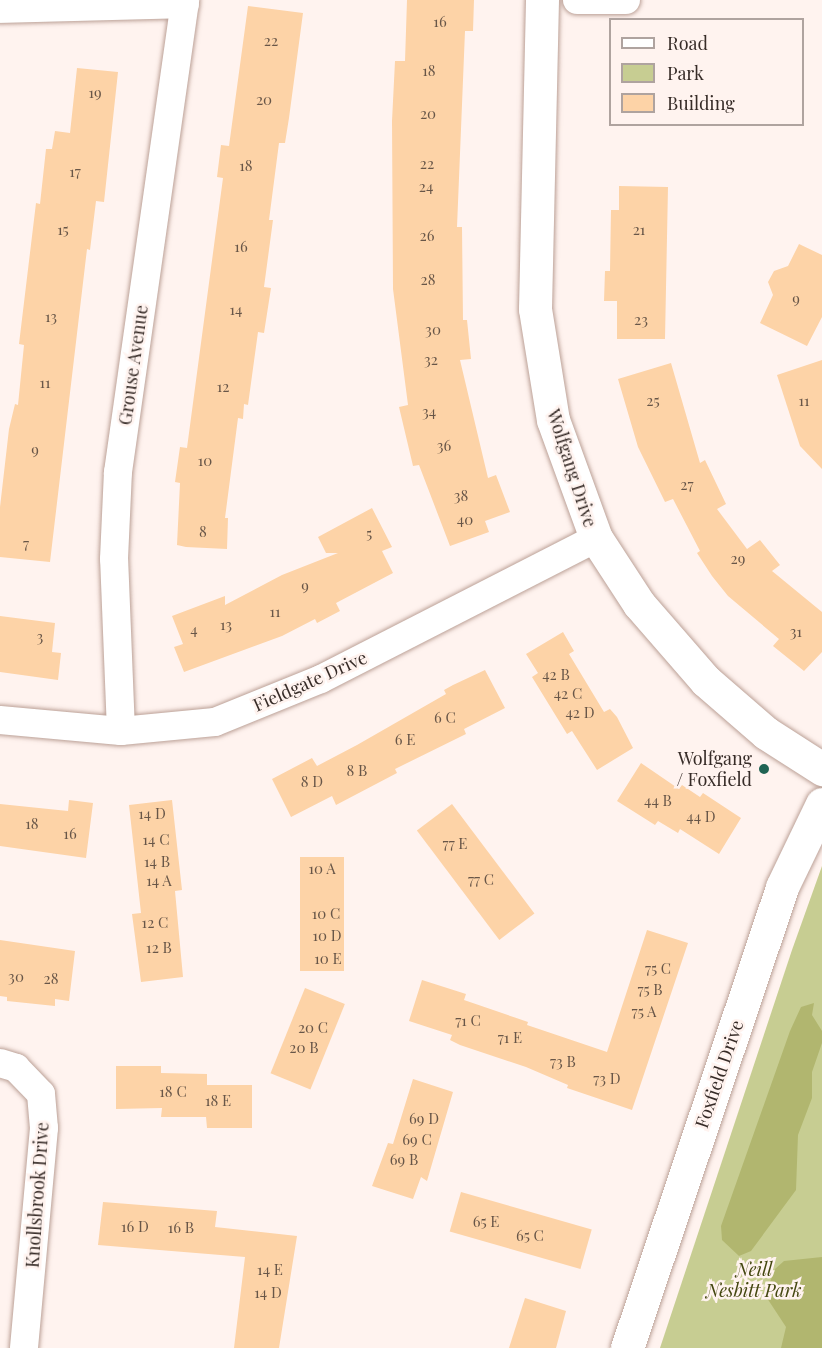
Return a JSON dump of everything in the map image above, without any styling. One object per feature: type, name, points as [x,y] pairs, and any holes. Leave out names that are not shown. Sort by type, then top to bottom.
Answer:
[{"type":"street","name":"Wolfgang Drive","points":[[542,0],[535,309],[553,420],[596,538],[639,604],[706,681],[766,733],[822,769]]},
{"type":"street","points":[[577,0],[626,0]]},
{"type":"street","points":[[0,9],[185,2]]},
{"type":"street","name":"Grouse Avenue","points":[[121,731],[114,559],[118,472],[185,2]]},
{"type":"street","name":"Fieldgate Drive","points":[[0,720],[121,731],[215,722],[300,688],[596,538]]},
{"type":"street","name":"Foxfield Drive","points":[[627,1348],[782,887],[822,804]]},
{"type":"street","name":"Knollsbrook Drive","points":[[0,1063],[16,1068],[41,1094],[44,1128],[24,1348]]},
{"type":"green space","name":"Neill Nesbitt Park","points":[[822,866],[822,1348],[660,1348],[792,950]]},
{"type":"green space","points":[[814,1003],[812,1015],[822,1031],[822,1043],[812,1072],[812,1098],[798,1135],[796,1190],[751,1251],[739,1256],[722,1240],[721,1226],[790,1031],[801,1007]]},
{"type":"green space","points":[[822,1257],[822,1348],[781,1348],[786,1327],[765,1295],[775,1269],[784,1261]]},
{"type":"building","points":[[407,0],[474,0],[473,31],[465,31],[457,227],[462,227],[463,320],[467,320],[471,359],[460,360],[488,478],[496,475],[510,512],[485,521],[489,532],[450,546],[419,465],[413,466],[399,407],[408,405],[393,289],[392,121],[395,61],[405,61]]},
{"type":"building","points":[[248,6],[303,13],[285,143],[279,143],[269,220],[273,220],[264,287],[271,288],[264,333],[258,332],[248,405],[244,404],[243,419],[238,418],[225,518],[228,518],[227,549],[186,547],[177,545],[180,483],[175,482],[180,447],[187,448],[223,178],[217,177],[221,145],[229,146]]},
{"type":"building","points":[[77,68],[118,72],[104,202],[96,201],[90,250],[87,249],[50,562],[0,557],[0,507],[9,429],[15,404],[18,405],[24,345],[19,344],[36,203],[40,204],[46,149],[52,149],[55,131],[70,133]]},
{"type":"building","points":[[619,186],[668,187],[665,339],[617,339],[617,301],[604,301],[605,271],[610,271],[611,210],[619,210]]},
{"type":"building","points":[[799,244],[822,255],[822,317],[807,346],[760,323],[773,295],[768,282],[774,271],[788,266]]},
{"type":"building","points":[[822,360],[822,469],[800,446],[777,375]]},
{"type":"building","points":[[671,363],[700,463],[705,460],[726,504],[717,509],[747,549],[760,540],[780,565],[772,571],[822,612],[822,652],[804,671],[773,646],[779,639],[728,596],[712,576],[697,553],[700,551],[673,499],[665,502],[638,447],[618,379]]},
{"type":"building","points":[[372,508],[392,547],[382,551],[393,573],[336,603],[340,611],[317,623],[315,619],[282,636],[184,672],[174,647],[183,644],[172,616],[225,596],[225,605],[282,575],[338,553],[326,553],[318,537]]},
{"type":"building","points":[[0,616],[55,623],[52,652],[61,653],[58,680],[0,672]]},
{"type":"building","points":[[563,632],[574,651],[569,654],[604,712],[610,709],[617,717],[633,748],[597,770],[572,731],[567,734],[532,677],[538,673],[526,654]]},
{"type":"building","points":[[485,670],[505,708],[464,729],[466,734],[395,769],[397,773],[336,805],[332,796],[291,817],[272,779],[312,758],[317,766],[446,694],[444,690]]},
{"type":"building","points":[[641,763],[679,789],[682,785],[700,797],[703,793],[741,818],[719,854],[680,829],[678,833],[658,821],[655,825],[617,801]]},
{"type":"building","points":[[69,800],[93,803],[86,858],[0,846],[0,804],[68,811]]},
{"type":"building","points":[[172,800],[182,890],[175,891],[183,977],[141,982],[132,914],[141,913],[129,805]]},
{"type":"building","points":[[452,804],[534,913],[499,940],[417,830]]},
{"type":"building","points":[[300,857],[344,857],[344,971],[300,971]]},
{"type":"building","points":[[647,930],[688,943],[632,1110],[567,1088],[568,1085],[526,1067],[460,1045],[450,1040],[452,1035],[409,1021],[422,980],[466,994],[464,1000],[528,1022],[527,1025],[607,1052]]},
{"type":"building","points":[[0,940],[75,951],[69,1001],[55,999],[55,1006],[7,1001],[7,997],[0,996]]},
{"type":"building","points":[[305,988],[345,1004],[310,1089],[271,1073]]},
{"type":"building","points":[[116,1066],[161,1066],[161,1073],[207,1074],[207,1085],[252,1085],[252,1128],[207,1128],[206,1117],[161,1117],[162,1108],[116,1109]]},
{"type":"building","points":[[413,1079],[453,1092],[427,1181],[421,1177],[413,1199],[372,1186],[388,1143],[393,1144]]},
{"type":"building","points":[[461,1192],[592,1229],[580,1269],[450,1231]]},
{"type":"building","points":[[103,1202],[217,1211],[215,1227],[297,1236],[279,1348],[234,1348],[245,1257],[98,1245]]},
{"type":"building","points":[[525,1298],[566,1311],[556,1348],[509,1348]]},
{"type":"place","name":"Wolfgang / Foxfield","points":[[764,769]]}]
